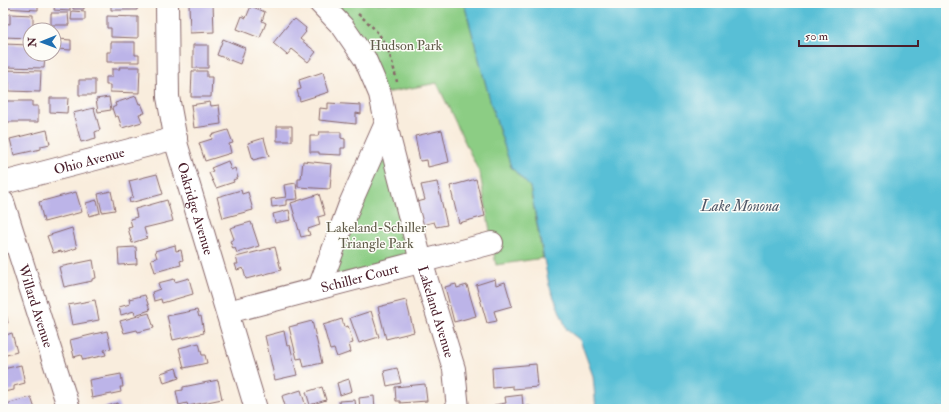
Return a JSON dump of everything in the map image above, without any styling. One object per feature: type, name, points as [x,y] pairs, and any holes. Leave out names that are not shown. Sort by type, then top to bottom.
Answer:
[{"type":"street","name":"Oakridge Avenue","points":[[167,3],[168,97],[176,138],[256,409]]},
{"type":"street","name":"Lakeland Avenue","points":[[320,3],[343,27],[366,59],[380,94],[421,261],[454,369],[458,409]]},
{"type":"street","points":[[319,288],[350,204],[386,123]]},
{"type":"street","name":"Ohio Avenue","points":[[3,183],[176,138]]},
{"type":"street","name":"Willard Avenue","points":[[3,202],[68,409]]},
{"type":"street","name":"Schiller Court","points":[[228,312],[492,243]]},
{"type":"green space","name":"Hudson Park","points":[[320,3],[464,3],[491,104],[511,167],[530,187],[543,258],[496,265],[480,174],[437,83],[380,94]]},
{"type":"green space","name":"Lakeland-Schiller Triangle Park","points":[[386,123],[421,261],[319,288]]},
{"type":"water","name":"Lake Monona","points":[[464,3],[946,3],[946,409],[596,409],[593,376],[580,340],[567,330],[549,285],[530,187],[511,167],[491,104]]},
{"type":"building","points":[[3,3],[38,3],[38,10],[3,8]]},
{"type":"building","points":[[55,3],[70,3],[70,11],[54,10]]},
{"type":"building","points":[[73,3],[84,3],[84,9],[73,9]]},
{"type":"building","points":[[111,3],[138,3],[137,10],[111,10]]},
{"type":"building","points":[[189,3],[213,3],[214,32],[190,33]]},
{"type":"building","points":[[251,6],[265,12],[262,21],[266,23],[260,38],[237,29],[242,16],[246,18]]},
{"type":"building","points":[[72,11],[85,12],[85,20],[71,20]]},
{"type":"building","points":[[51,13],[68,13],[69,25],[62,25],[62,22],[51,22]]},
{"type":"building","points":[[10,14],[33,15],[33,22],[22,22],[22,38],[3,37],[3,23],[10,24]]},
{"type":"building","points":[[107,16],[138,17],[138,38],[111,37],[111,28],[107,28]]},
{"type":"building","points":[[295,19],[306,28],[306,32],[300,39],[316,52],[308,62],[292,49],[287,55],[273,43],[292,20],[293,21]]},
{"type":"building","points":[[62,39],[71,40],[71,50],[62,49]]},
{"type":"building","points":[[223,39],[245,48],[240,64],[217,55]]},
{"type":"building","points":[[111,42],[135,42],[135,55],[139,55],[139,62],[107,62],[107,52],[111,52]]},
{"type":"building","points":[[4,44],[22,45],[22,62],[44,62],[44,68],[4,67]]},
{"type":"building","points":[[193,45],[208,45],[208,68],[193,68]]},
{"type":"building","points":[[119,67],[140,67],[139,93],[110,92],[110,85],[106,85],[106,77],[112,77],[112,69],[120,69]]},
{"type":"building","points":[[4,70],[41,71],[40,92],[9,91],[9,82],[3,82]]},
{"type":"building","points":[[192,71],[207,71],[207,77],[212,77],[211,97],[191,97]]},
{"type":"building","points":[[323,72],[329,92],[300,101],[297,90],[301,89],[299,80]]},
{"type":"building","points":[[79,80],[95,80],[95,95],[79,95]]},
{"type":"building","points":[[136,96],[145,113],[139,114],[142,122],[122,128],[118,116],[115,117],[112,108],[116,106],[115,103]]},
{"type":"building","points":[[109,97],[111,110],[98,112],[96,99]]},
{"type":"building","points":[[50,98],[68,98],[67,113],[50,112]]},
{"type":"building","points":[[3,101],[32,101],[32,106],[38,106],[38,122],[3,122]]},
{"type":"building","points":[[210,102],[211,106],[219,105],[221,124],[194,128],[191,105]]},
{"type":"building","points":[[328,103],[361,105],[361,114],[356,113],[356,124],[319,120],[320,108],[328,109]]},
{"type":"building","points":[[94,108],[100,130],[95,132],[96,138],[81,142],[73,113]]},
{"type":"building","points":[[277,126],[292,126],[292,141],[277,141]]},
{"type":"building","points":[[47,130],[50,144],[41,146],[41,149],[14,155],[10,139]]},
{"type":"building","points":[[228,130],[233,143],[229,144],[231,153],[205,161],[199,143],[212,139],[211,135]]},
{"type":"building","points":[[442,130],[449,162],[428,167],[427,160],[420,161],[415,136]]},
{"type":"building","points":[[319,132],[341,132],[341,138],[345,139],[345,148],[341,148],[341,155],[310,152],[310,136],[318,136]]},
{"type":"building","points":[[264,138],[269,156],[253,160],[248,143]]},
{"type":"building","points":[[228,161],[231,170],[235,168],[238,178],[233,180],[234,182],[216,188],[209,173],[213,171],[211,168]]},
{"type":"building","points":[[303,161],[332,164],[330,189],[298,187],[298,179],[301,179]]},
{"type":"building","points":[[157,174],[163,194],[130,203],[129,199],[133,197],[129,181]]},
{"type":"building","points":[[476,179],[485,216],[459,223],[450,186]]},
{"type":"building","points":[[437,182],[447,225],[436,227],[434,222],[422,225],[417,202],[425,200],[421,185]]},
{"type":"building","points":[[296,183],[298,199],[286,200],[286,205],[272,207],[271,199],[286,197],[284,185]]},
{"type":"building","points":[[241,190],[242,194],[248,192],[253,210],[223,218],[217,197]]},
{"type":"building","points":[[111,191],[115,210],[102,212],[98,194]]},
{"type":"building","points":[[76,192],[82,212],[44,222],[39,202]]},
{"type":"building","points":[[319,194],[325,215],[318,217],[320,225],[308,229],[310,235],[301,237],[291,203]]},
{"type":"building","points":[[97,200],[100,213],[89,216],[86,203]]},
{"type":"building","points":[[167,200],[173,221],[144,228],[147,238],[132,243],[128,228],[132,227],[130,219],[137,217],[135,209]]},
{"type":"building","points":[[289,210],[291,220],[275,223],[273,214]]},
{"type":"building","points":[[251,222],[259,246],[237,253],[235,248],[233,249],[230,241],[234,239],[230,228]]},
{"type":"building","points":[[72,228],[77,248],[61,253],[61,251],[53,253],[47,236]]},
{"type":"building","points":[[175,245],[176,251],[181,250],[183,260],[180,261],[181,265],[155,272],[151,259],[157,258],[155,251]]},
{"type":"building","points":[[136,247],[137,264],[119,265],[118,248]]},
{"type":"building","points":[[275,247],[281,270],[246,279],[243,268],[237,270],[235,264],[238,264],[236,257]]},
{"type":"building","points":[[93,260],[96,278],[92,279],[92,281],[64,287],[59,267]]},
{"type":"building","points":[[189,278],[193,294],[162,303],[161,299],[154,301],[152,292],[160,289],[158,283],[174,279],[175,282]]},
{"type":"building","points":[[495,279],[496,285],[505,282],[512,306],[494,311],[497,321],[487,323],[476,285]]},
{"type":"building","points":[[456,284],[457,288],[467,285],[476,316],[454,322],[445,287]]},
{"type":"building","points":[[145,295],[150,310],[135,315],[134,311],[121,315],[119,307],[130,304],[129,299]]},
{"type":"building","points":[[95,300],[99,320],[72,325],[68,305]]},
{"type":"building","points":[[406,300],[414,332],[386,339],[378,307]]},
{"type":"building","points":[[4,304],[8,323],[3,324],[3,305]]},
{"type":"building","points":[[197,310],[199,317],[201,316],[204,333],[173,340],[167,316]]},
{"type":"building","points":[[371,311],[379,337],[359,343],[350,318]]},
{"type":"building","points":[[149,313],[154,328],[138,332],[137,330],[124,333],[120,321]]},
{"type":"building","points":[[342,319],[344,327],[348,326],[353,343],[349,344],[351,352],[337,357],[334,349],[330,350],[323,325]]},
{"type":"building","points":[[312,321],[322,363],[304,367],[302,358],[297,359],[289,327]]},
{"type":"building","points":[[107,331],[111,349],[104,350],[106,355],[83,360],[81,355],[74,357],[70,340]]},
{"type":"building","points":[[284,331],[287,346],[290,345],[297,375],[275,380],[265,336]]},
{"type":"building","points":[[12,333],[17,352],[3,356],[3,336]]},
{"type":"building","points":[[199,343],[202,355],[205,355],[207,363],[184,368],[179,348]]},
{"type":"building","points":[[536,364],[538,387],[513,389],[513,386],[493,388],[492,368]]},
{"type":"building","points":[[21,365],[25,383],[14,386],[14,390],[3,392],[3,369]]},
{"type":"building","points":[[176,368],[179,378],[164,383],[161,373]]},
{"type":"building","points":[[397,368],[401,383],[387,386],[384,371]]},
{"type":"building","points":[[121,374],[123,387],[120,387],[121,392],[92,398],[89,380]]},
{"type":"building","points":[[349,379],[352,391],[340,395],[337,383]]},
{"type":"building","points":[[218,380],[222,399],[188,406],[187,403],[179,405],[176,391],[183,390],[183,387]]},
{"type":"building","points":[[425,384],[427,401],[400,403],[400,401],[396,401],[395,387]]},
{"type":"building","points":[[322,387],[326,400],[310,405],[306,392]]},
{"type":"building","points":[[301,390],[306,407],[286,409],[282,396]]},
{"type":"building","points":[[522,395],[523,406],[530,406],[530,409],[495,409],[494,405],[506,403],[505,397]]},
{"type":"building","points":[[374,396],[375,409],[360,409],[359,398]]},
{"type":"building","points":[[31,397],[35,409],[4,409],[3,405]]},
{"type":"building","points":[[355,400],[356,409],[340,409],[339,401]]},
{"type":"building","points":[[118,403],[120,409],[98,409]]}]
